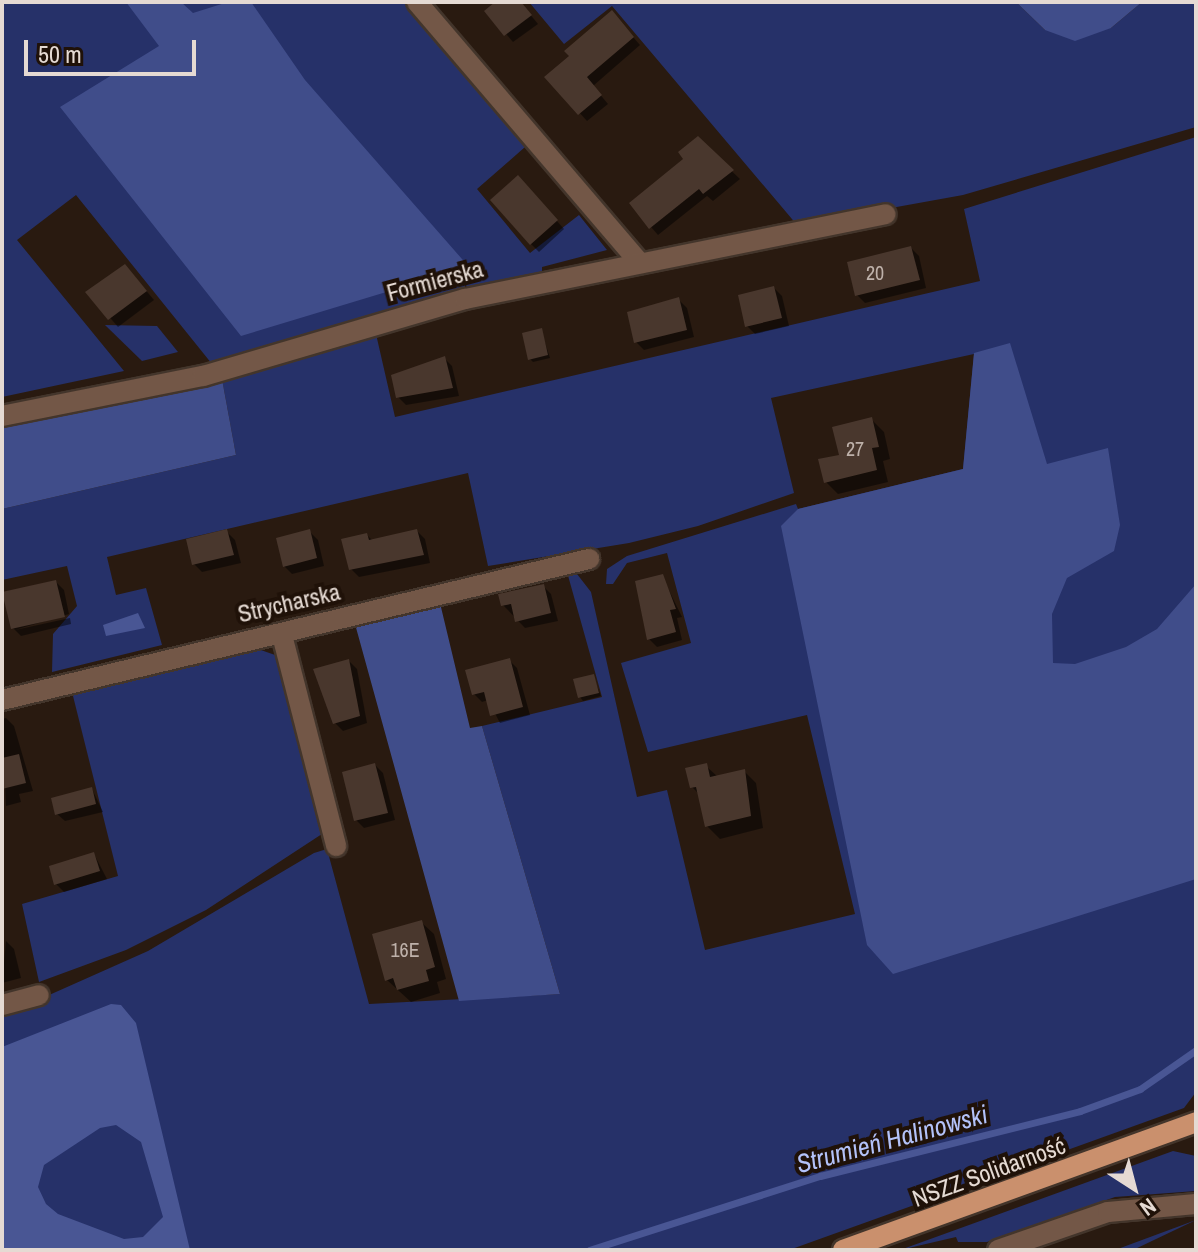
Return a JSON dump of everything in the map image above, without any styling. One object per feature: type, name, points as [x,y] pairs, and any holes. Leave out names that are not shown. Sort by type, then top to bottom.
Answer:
[{"type":"main road","name":"NSZZ Solidarność","points":[[843,1250],[1196,1122]]},
{"type":"street","points":[[417,2],[640,263]]},
{"type":"street","name":"Formierska","points":[[2,416],[203,376],[465,299],[886,214]]},
{"type":"street","name":"Strycharska","points":[[2,700],[181,654],[282,635],[589,559]]},
{"type":"street","points":[[282,635],[336,846]]},
{"type":"street","points":[[2,1005],[39,995]]},
{"type":"street","points":[[998,1250],[1108,1212],[1196,1204]]},
{"type":"shaded area","points":[[2,2],[410,2],[525,147],[477,189],[530,253],[579,215],[607,250],[542,267],[542,274],[212,364],[76,195],[17,240],[124,371],[2,397]]},
{"type":"shaded area","points":[[126,2],[181,2],[193,13],[228,2],[251,2],[305,80],[469,267],[241,336],[60,107],[159,46]]},
{"type":"shaded area","points":[[529,2],[1016,2],[1045,30],[1111,28],[1142,2],[1196,2],[1196,127],[963,195],[797,225],[612,6],[564,44]]},
{"type":"shaded area","points":[[1016,2],[1142,2],[1111,28],[1075,41],[1045,30]]},
{"type":"shaded area","points":[[1196,137],[1196,1092],[1184,1108],[789,1250],[2,1250],[2,1016],[148,951],[314,853],[327,849],[369,1004],[560,994],[482,726],[602,697],[567,572],[577,574],[591,592],[637,797],[667,790],[705,950],[855,914],[807,715],[648,752],[621,663],[691,643],[667,553],[627,563],[613,584],[606,584],[607,569],[627,556],[796,504],[798,509],[963,469],[974,354],[771,398],[794,493],[698,526],[629,543],[488,566],[468,473],[107,557],[116,595],[146,588],[162,645],[52,672],[53,634],[77,606],[67,566],[2,580],[2,509],[236,455],[222,379],[376,334],[395,417],[980,281],[964,209]]},
{"type":"shaded area","points":[[105,325],[157,326],[178,352],[142,361]]},
{"type":"shaded area","points":[[1010,343],[1047,464],[1108,448],[1120,525],[1114,551],[1067,578],[1052,614],[1053,663],[1075,664],[1126,647],[1157,629],[1196,584],[1196,879],[893,974],[867,945],[781,526],[798,509],[963,469],[974,353]]},
{"type":"shaded area","points":[[222,379],[236,455],[2,509],[2,426]]},
{"type":"shaded area","points":[[440,603],[470,728],[482,726],[560,994],[459,1001],[355,624]]},
{"type":"shaded area","points":[[138,613],[145,628],[106,636],[103,625]]},
{"type":"shaded area","points":[[255,648],[278,656],[325,832],[206,910],[126,950],[39,982],[22,904],[118,876],[72,692]]},
{"type":"shaded area","points":[[111,1004],[121,1005],[136,1023],[190,1250],[2,1250],[2,1047]],"holes":[[[116,1125],[141,1142],[163,1217],[143,1237],[124,1239],[58,1214],[46,1204],[38,1187],[44,1165],[100,1128]]]},
{"type":"shaded area","points":[[1173,1151],[1196,1156],[1196,1191],[1115,1197],[987,1242],[958,1242],[956,1237],[900,1250]]},
{"type":"shaded area","points":[[1196,1220],[1133,1250],[1115,1250]]},
{"type":"building","points":[[495,2],[521,2],[532,15],[504,36],[484,11]]},
{"type":"building","points":[[612,10],[634,37],[587,77],[602,95],[578,115],[544,77],[569,56],[564,51]]},
{"type":"building","points":[[698,136],[734,170],[703,194],[699,189],[649,229],[629,203],[683,159],[678,152]]},
{"type":"building","points":[[518,175],[558,220],[530,245],[490,200]]},
{"type":"building","points":[[911,246],[920,280],[855,296],[847,262]]},
{"type":"building","points":[[125,264],[147,291],[108,320],[85,292]]},
{"type":"building","points":[[774,286],[782,318],[745,327],[738,295]]},
{"type":"building","points":[[679,297],[687,330],[634,343],[627,312]]},
{"type":"building","points":[[542,328],[548,355],[528,360],[522,333]]},
{"type":"building","points":[[445,356],[453,388],[396,398],[391,375]]},
{"type":"building","points":[[872,417],[879,447],[872,448],[877,470],[824,483],[818,459],[839,455],[832,427]]},
{"type":"building","points":[[227,529],[234,555],[192,565],[186,539]]},
{"type":"building","points":[[310,529],[317,558],[283,567],[276,538]]},
{"type":"building","points":[[417,529],[424,555],[349,570],[341,539],[367,533],[369,540]]},
{"type":"building","points":[[663,574],[676,609],[670,610],[676,632],[647,640],[635,581]]},
{"type":"building","points":[[56,580],[65,617],[11,629],[2,592]]},
{"type":"building","points":[[544,584],[551,613],[515,622],[511,604],[501,606],[498,594]]},
{"type":"building","points":[[510,658],[523,707],[490,716],[484,692],[472,695],[465,670]]},
{"type":"building","points":[[349,659],[360,716],[333,724],[313,669]]},
{"type":"building","points":[[594,674],[599,693],[578,698],[573,679]]},
{"type":"building","points":[[19,754],[26,783],[2,789],[2,758]]},
{"type":"building","points":[[375,763],[388,813],[354,821],[342,772]]},
{"type":"building","points":[[707,763],[710,777],[745,769],[751,816],[705,827],[696,787],[690,788],[685,768]]},
{"type":"building","points":[[92,787],[96,804],[55,815],[51,798]]},
{"type":"building","points":[[94,852],[100,871],[54,885],[49,866]]},
{"type":"building","points":[[422,920],[435,967],[426,970],[429,981],[397,990],[393,978],[385,981],[372,934]]},
{"type":"waterway","name":"Strumień Halinowski","points":[[589,1250],[820,1176],[1080,1111],[1140,1089],[1196,1050]]}]
